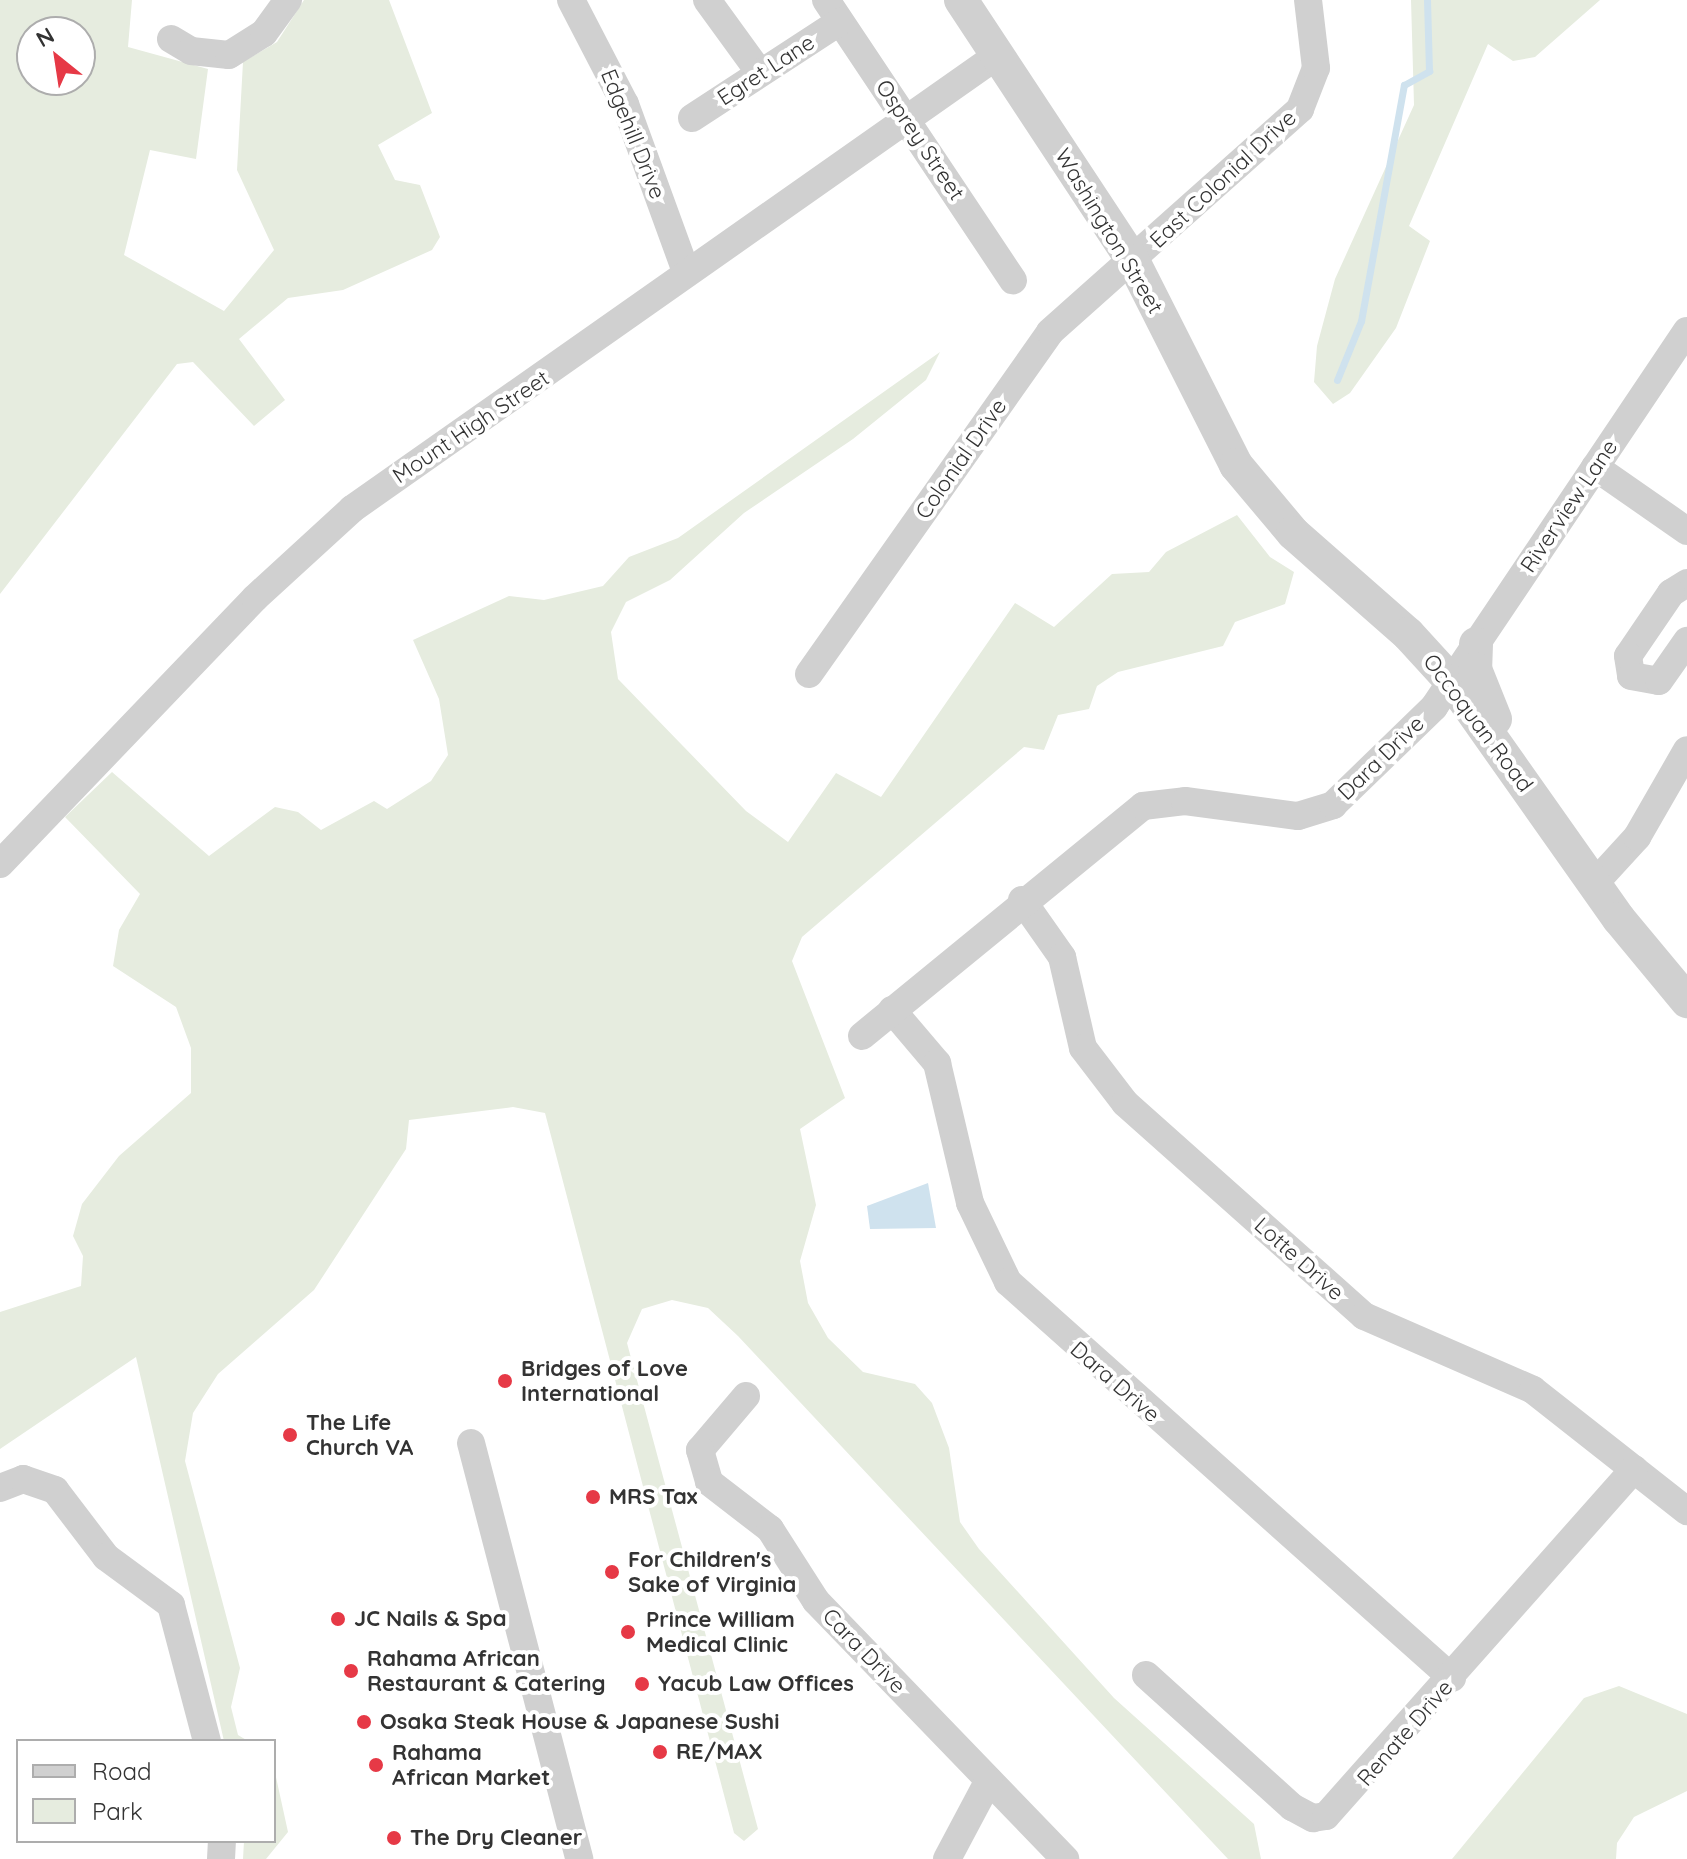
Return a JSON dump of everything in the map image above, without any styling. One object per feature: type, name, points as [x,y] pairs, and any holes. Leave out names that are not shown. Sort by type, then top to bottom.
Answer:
[{"type":"street","points":[[171,39],[191,51],[229,55],[264,33],[288,0]]},
{"type":"street","name":"Edgehill Drive","points":[[571,0],[625,104],[686,272]]},
{"type":"street","points":[[707,0],[760,73]]},
{"type":"street","name":"East Colonial Drive","points":[[1133,261],[1300,109],[1316,68],[1308,0]]},
{"type":"street","name":"Washington Street","points":[[964,1],[1133,261],[1241,471]]},
{"type":"street","name":"Egret Lane","points":[[692,118],[760,73],[833,11]]},
{"type":"street","name":"Osprey Street","points":[[833,11],[1013,280]]},
{"type":"street","name":"Mount High Street","points":[[0,864],[255,598],[352,509],[905,116],[998,55]]},
{"type":"street","name":"Colonial Drive","points":[[809,674],[1050,332],[1133,261]]},
{"type":"street","name":"Riverview Lane","points":[[1451,681],[1687,331]]},
{"type":"street","points":[[1595,467],[1687,531]]},
{"type":"street","name":"Occoquan Road","points":[[1241,471],[1293,533],[1451,681],[1594,884],[1687,1001]]},
{"type":"street","points":[[1687,583],[1671,593],[1628,656],[1631,676],[1659,681],[1687,641]]},
{"type":"street","points":[[1476,644],[1478,680],[1524,785]]},
{"type":"street","name":"Dara Drive","points":[[862,1036],[1022,900],[1143,806],[1185,801],[1298,816],[1333,805],[1451,681]]},
{"type":"street","points":[[1594,884],[1679,784],[1687,750]]},
{"type":"street","name":"Lotte Drive","points":[[1022,900],[1062,957],[1083,1048],[1125,1103],[1364,1316],[1533,1390],[1687,1511]]},
{"type":"street","name":"Dara Drive","points":[[892,1010],[937,1063],[970,1203],[1008,1282],[1452,1678]]},
{"type":"street","name":"Cara Drive","points":[[746,1396],[700,1450],[709,1482],[770,1529],[816,1601],[1065,1859]]},
{"type":"street","points":[[471,1443],[579,1859]]},
{"type":"street","name":"Renate Drive","points":[[1146,1675],[1313,1818],[1341,1805],[1634,1469]]},
{"type":"street","points":[[0,1488],[23,1479],[55,1490],[106,1557],[171,1605],[206,1739]]},
{"type":"street","points":[[947,1859],[989,1780]]},
{"type":"green space","points":[[0,0],[132,0],[128,47],[208,69],[196,159],[150,150],[124,255],[224,311],[274,250],[237,170],[243,62],[277,42],[304,0],[389,0],[432,113],[378,145],[395,180],[420,185],[440,237],[432,250],[343,290],[288,298],[239,339],[285,400],[254,426],[193,362],[177,364],[0,594]]},
{"type":"green space","points":[[1411,0],[1600,0],[1535,57],[1513,61],[1488,44],[1409,226],[1430,241],[1396,328],[1350,393],[1333,404],[1314,382],[1317,346],[1335,279],[1414,105]]},
{"type":"green space","points":[[940,352],[926,380],[853,439],[744,513],[670,580],[626,602],[611,632],[618,679],[746,811],[788,842],[836,773],[881,797],[1015,603],[1054,627],[1112,574],[1149,572],[1166,552],[1237,515],[1270,557],[1294,572],[1285,604],[1235,622],[1223,646],[1118,672],[1097,686],[1089,709],[1058,715],[1044,750],[1024,747],[802,937],[792,961],[845,1098],[800,1129],[816,1205],[800,1261],[808,1303],[828,1338],[863,1372],[915,1384],[932,1403],[949,1448],[960,1522],[979,1549],[1114,1698],[1254,1824],[1261,1859],[1228,1859],[738,1336],[708,1308],[672,1300],[642,1309],[627,1343],[758,1829],[744,1841],[734,1833],[545,1113],[513,1107],[409,1120],[406,1149],[314,1290],[218,1374],[193,1413],[185,1461],[240,1668],[231,1707],[238,1735],[245,1739],[224,1739],[136,1357],[0,1449],[0,1312],[81,1286],[83,1256],[73,1236],[82,1204],[119,1156],[191,1093],[191,1048],[176,1007],[113,966],[119,930],[140,894],[65,817],[112,772],[209,856],[275,807],[298,812],[321,830],[374,801],[387,809],[431,781],[448,755],[439,699],[413,640],[509,596],[544,600],[603,586],[629,557],[678,538]]},
{"type":"green space","points":[[1619,1686],[1687,1714],[1687,1791],[1634,1817],[1617,1843],[1616,1859],[1452,1859],[1584,1698]]},
{"type":"green space","points":[[276,1777],[288,1832],[266,1859],[243,1859],[244,1843],[276,1843]]},
{"type":"water","points":[[928,1183],[936,1228],[870,1229],[867,1206]]},
{"type":"waterway","points":[[1337,380],[1361,321],[1404,85],[1429,71],[1427,0]]},
{"type":"place","name":"Bridges of Love International","points":[[505,1381]]},
{"type":"place","name":"The Life Church VA","points":[[290,1435]]},
{"type":"place","name":"MRS Tax","points":[[593,1497]]},
{"type":"place","name":"For Children's Sake of Virginia","points":[[612,1572]]},
{"type":"place","name":"JC Nails & Spa","points":[[338,1619]]},
{"type":"place","name":"Prince William Medical Clinic","points":[[628,1632]]},
{"type":"place","name":"Rahama African Restaurant & Catering","points":[[351,1671]]},
{"type":"place","name":"Yacub Law Offices","points":[[642,1684]]},
{"type":"place","name":"Osaka Steak House & Japanese Sushi","points":[[364,1722]]},
{"type":"place","name":"RE/MAX","points":[[660,1752]]},
{"type":"place","name":"Rahama African Market","points":[[376,1765]]},
{"type":"place","name":"The Dry Cleaner","points":[[394,1838]]}]
